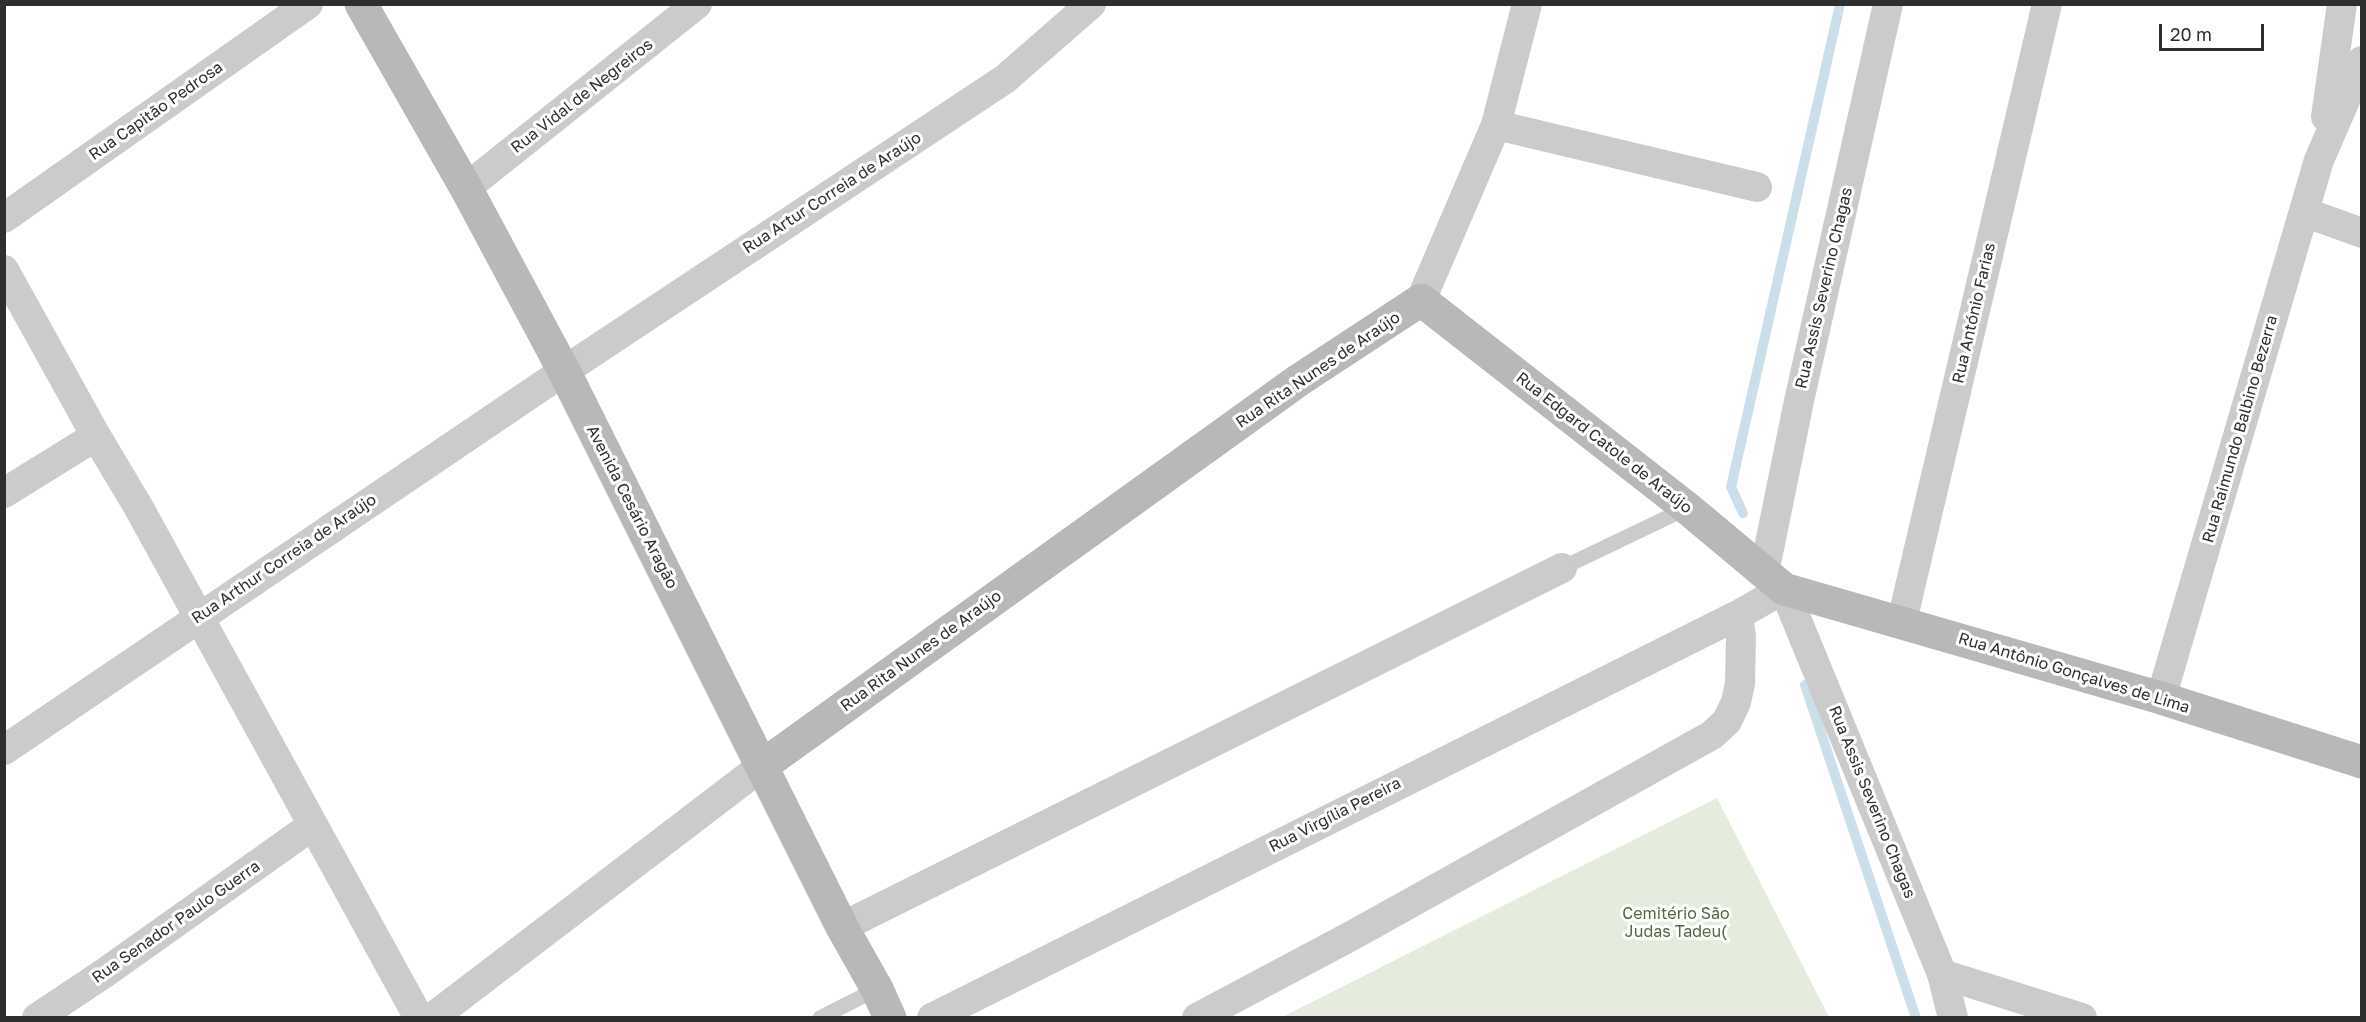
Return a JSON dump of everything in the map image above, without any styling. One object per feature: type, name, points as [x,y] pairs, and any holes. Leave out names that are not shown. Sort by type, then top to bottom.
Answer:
[{"type":"street","name":"Rua Capitão Pedrosa","points":[[4,218],[308,4]]},
{"type":"street","name":"Avenida Cesário Aragão","points":[[361,4],[466,188],[564,370],[842,927],[884,1003]]},
{"type":"street","name":"Rua Vidal de Negreiros","points":[[466,188],[697,4]]},
{"type":"street","name":"Rua Artur Correia de Araújo","points":[[564,370],[1005,79],[1091,4]]},
{"type":"street","points":[[1421,300],[1496,124],[1527,4]]},
{"type":"street","name":"Rua Assis Severino Chagas","points":[[1888,4],[1799,401],[1774,581],[1942,974],[1953,1017]]},
{"type":"street","name":"Rua António Farias","points":[[1902,621],[2047,4]]},
{"type":"street","name":"Rua Raimundo Balbino Bezerra","points":[[2319,160],[2343,4]]},
{"type":"street","name":"Rua Raimundo Balbino Bezerra","points":[[2161,698],[2319,160],[2361,61]]},
{"type":"street","points":[[1496,124],[1757,187]]},
{"type":"street","points":[[2304,212],[2361,233]]},
{"type":"street","points":[[4,270],[199,616],[419,1017]]},
{"type":"street","name":"Rua Edgard Catole de Araújo","points":[[1421,300],[1687,508],[1774,581]]},
{"type":"street","name":"Rua Rita Nunes de Araújo","points":[[432,1017],[762,766],[1299,380],[1421,300]]},
{"type":"street","name":"Rua Arthur Correia de Araújo","points":[[4,750],[564,370]]},
{"type":"street","points":[[4,493],[96,436]]},
{"type":"street","points":[[842,927],[1562,568]]},
{"type":"street","name":"Rua Virgília Pereira","points":[[932,1017],[1738,615],[1774,581]]},
{"type":"street","name":"Rua Antônio Gonçalves de Lima","points":[[1774,581],[2161,698],[2361,762]]},
{"type":"street","points":[[1197,1017],[1353,935],[1712,735],[1727,721],[1736,702],[1740,683],[1742,636],[1738,615]]},
{"type":"street","name":"Rua Senador Paulo Guerra","points":[[37,1017],[103,975],[313,825]]},
{"type":"street","points":[[1942,974],[2082,1017]]},
{"type":"lane","points":[[1562,568],[1687,508]]},
{"type":"lane","points":[[820,1017],[884,1003]]},
{"type":"green space","name":"Cemitério São Judas Tadeu(","points":[[1717,798],[1829,1017],[1282,1017]]},
{"type":"waterway","points":[[1743,513],[1731,487],[1840,4]]},
{"type":"waterway","points":[[1805,685],[1916,1018]]}]
